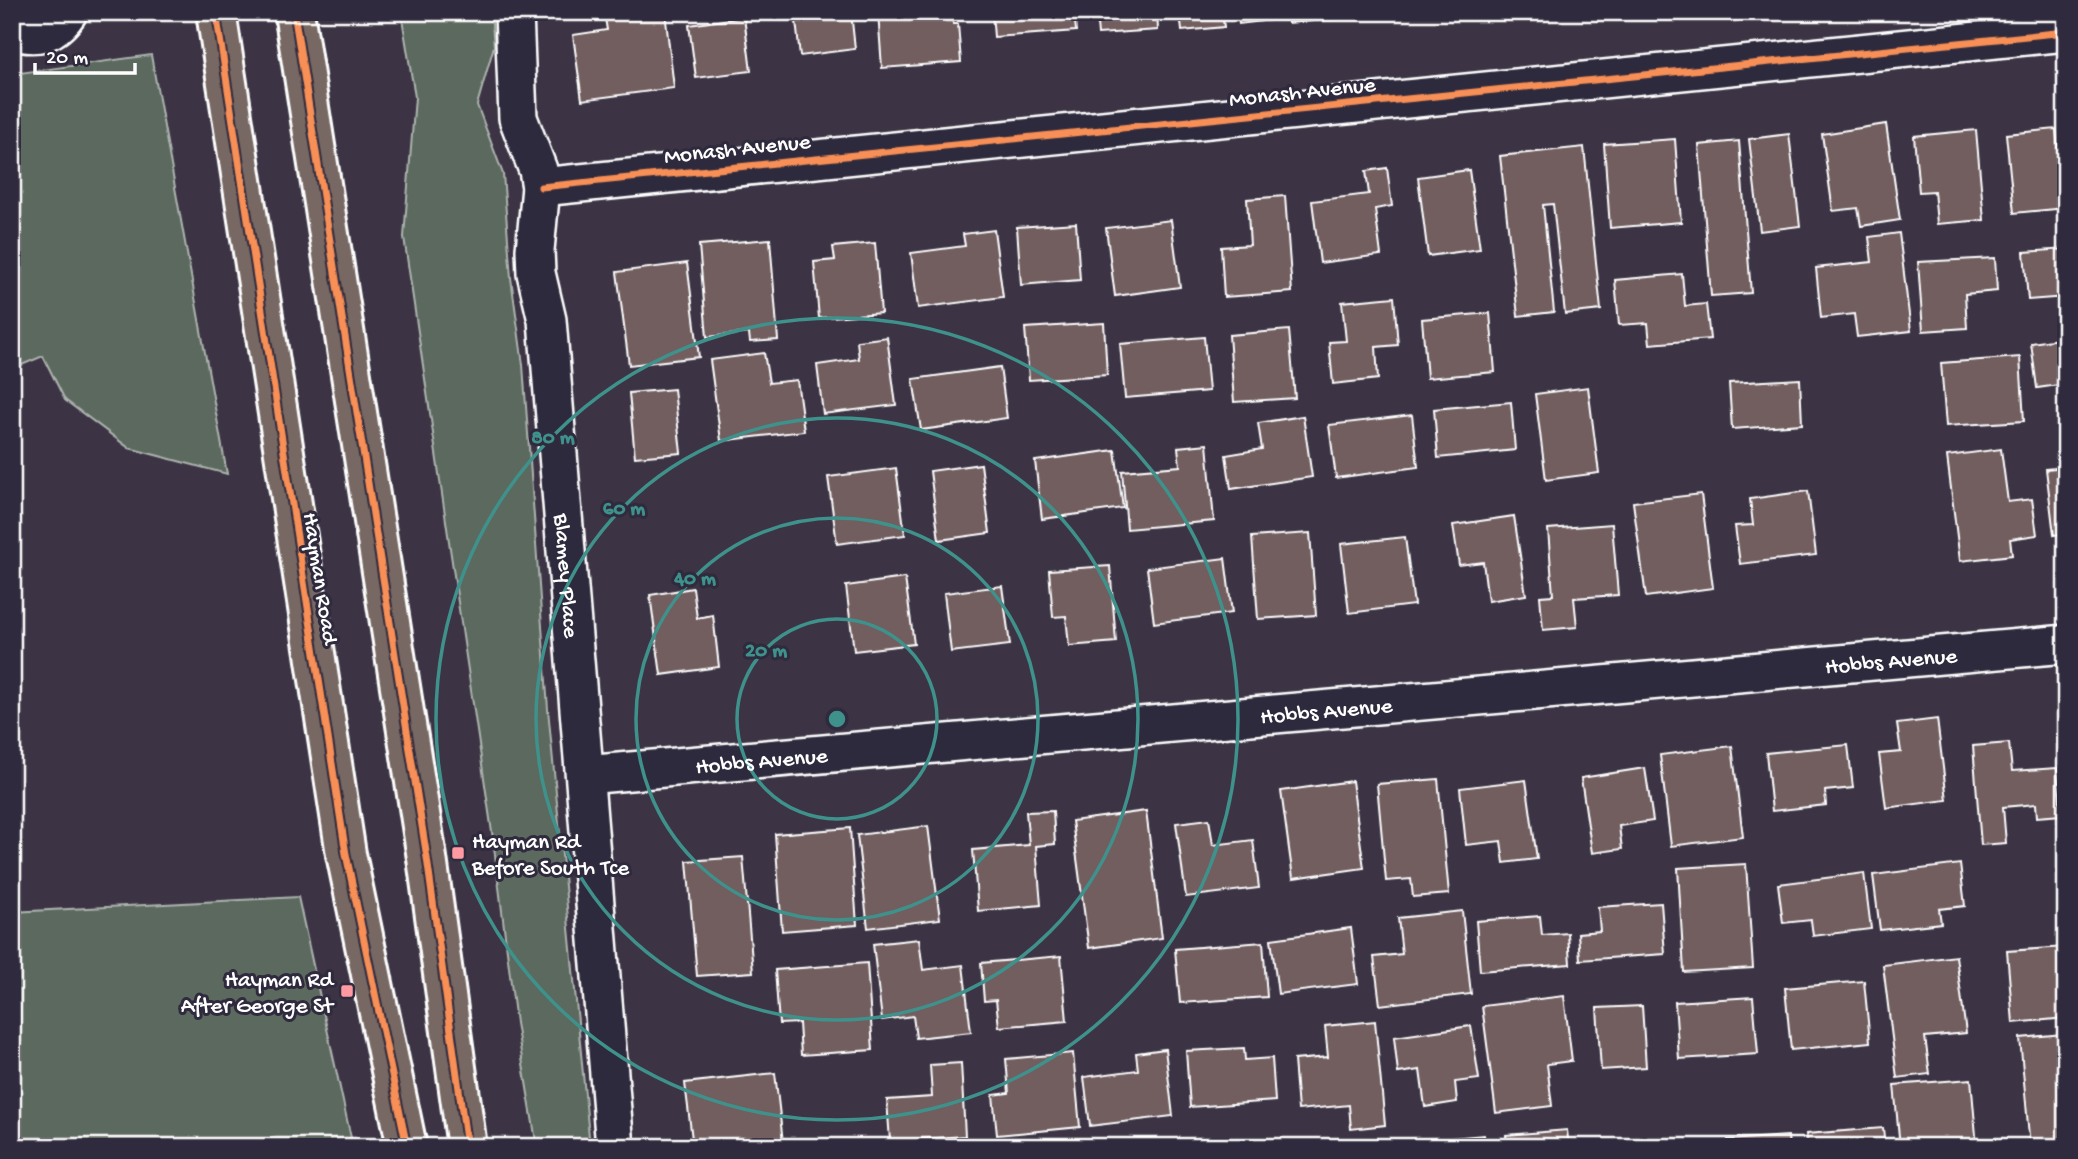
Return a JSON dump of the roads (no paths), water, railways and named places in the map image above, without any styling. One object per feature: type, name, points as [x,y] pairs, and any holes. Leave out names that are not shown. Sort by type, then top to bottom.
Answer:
[{"type":"main road","name":"Hayman Road","points":[[216,12],[335,788],[407,1147]]},
{"type":"main road","points":[[294,12],[428,858],[467,1147]]},
{"type":"street","name":"Blamey Place","points":[[514,12],[518,118],[538,170],[541,187],[534,250],[536,274],[547,320],[615,1147]]},
{"type":"street","points":[[12,30],[39,34],[73,15]]},
{"type":"street","name":"Monash Avenue","points":[[541,187],[2066,32]]},
{"type":"street","name":"Hobbs Avenue","points":[[585,775],[2066,644]]},
{"type":"place","name":"Hayman Rd Before South Tce","points":[[458,853]]},
{"type":"place","name":"Hayman Rd After George St","points":[[347,991]]}]
